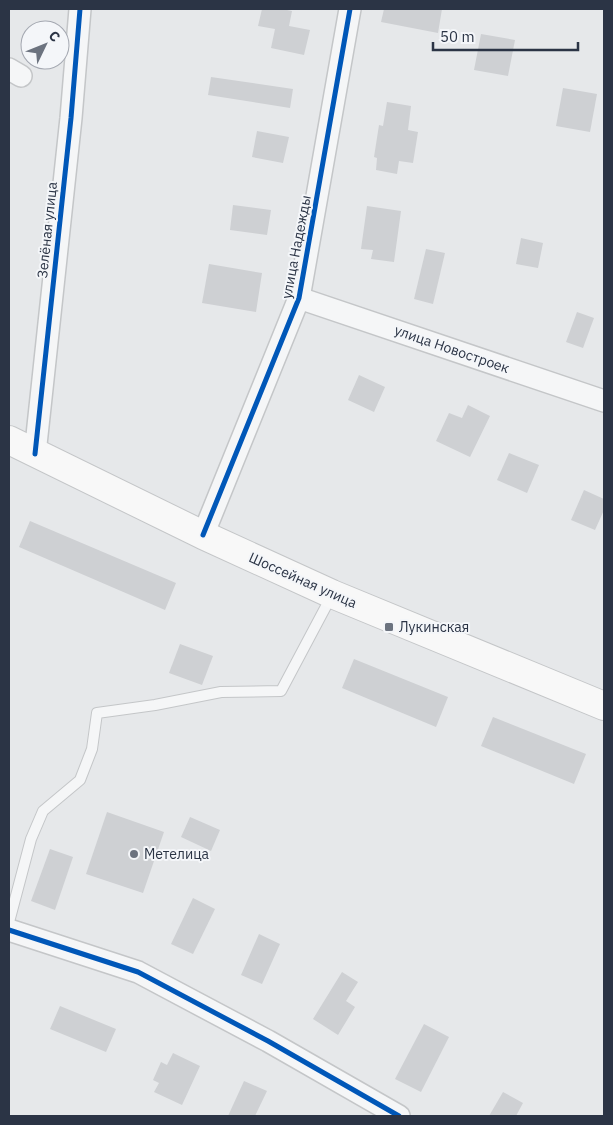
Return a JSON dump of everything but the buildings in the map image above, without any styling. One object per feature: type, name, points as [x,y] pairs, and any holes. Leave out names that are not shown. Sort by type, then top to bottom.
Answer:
[{"type":"main road","name":"Шоссейная улица","points":[[9,440],[203,535],[332,594],[604,706]]},
{"type":"street","name":"Зелёная улица","points":[[35,454],[70,128],[80,9]]},
{"type":"street","name":"улица Надежды","points":[[203,535],[299,298],[350,9]]},
{"type":"street","name":"улица Новостроек","points":[[299,298],[604,401]]},
{"type":"street","points":[[9,930],[138,972],[268,1041],[399,1116]]},
{"type":"lane","points":[[9,922],[31,839],[43,811],[80,780],[92,749],[97,713],[155,705],[221,692],[281,691],[332,594]]},
{"type":"cycle path","points":[[35,454],[71,118],[80,9]]},
{"type":"cycle path","points":[[203,535],[299,298],[350,9]]},
{"type":"cycle path","points":[[9,930],[138,972],[268,1041],[399,1116]]},
{"type":"place","name":"Лукинская","points":[[389,627]]},
{"type":"place","name":"Метелица","points":[[134,854]]}]
